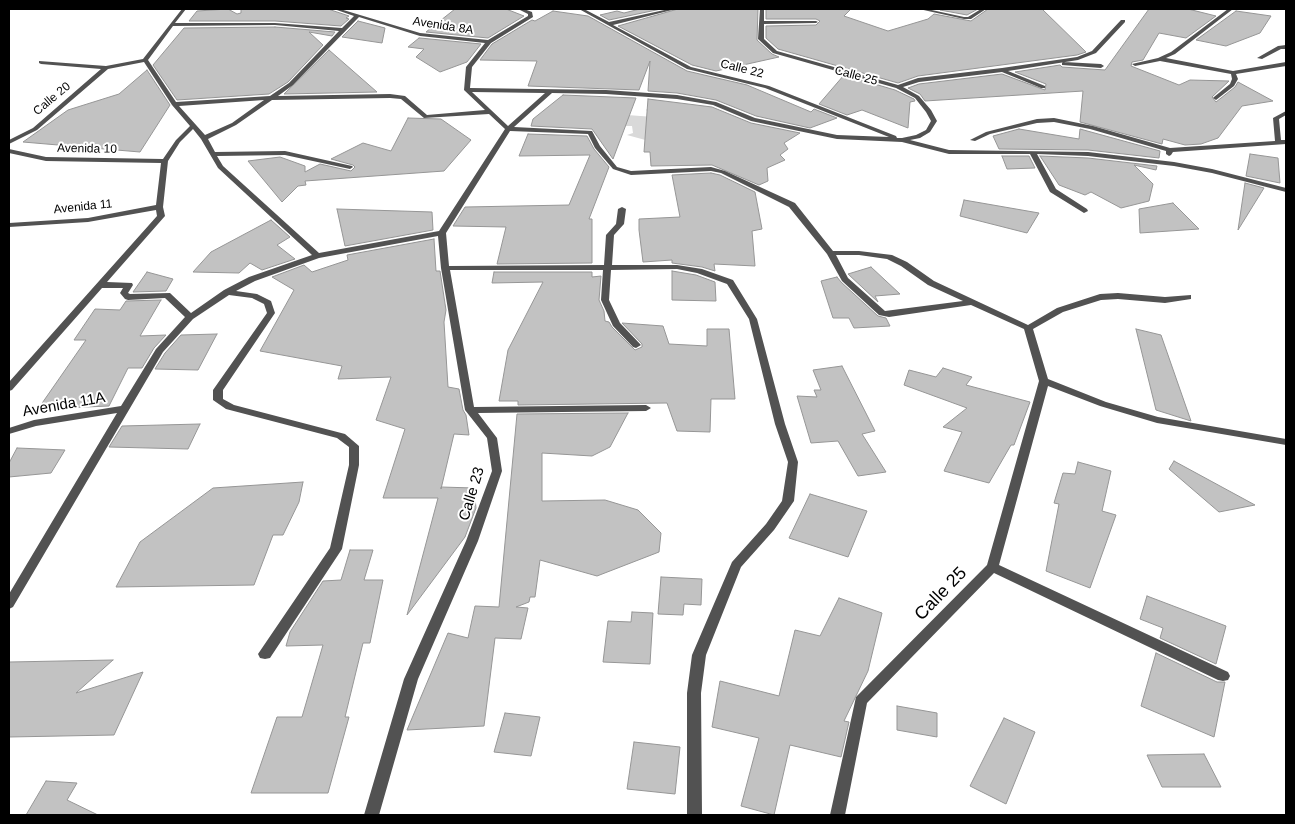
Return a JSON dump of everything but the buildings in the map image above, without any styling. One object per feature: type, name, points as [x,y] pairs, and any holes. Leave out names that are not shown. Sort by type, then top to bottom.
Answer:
[{"type":"street","points":[[40,62],[106,68],[145,60],[184,9]]},
{"type":"street","name":"Avenida 8A","points":[[336,9],[420,34],[489,42]]},
{"type":"street","points":[[520,9],[531,15],[531,17],[489,42],[469,67],[467,90],[508,129],[590,132],[597,147],[615,168],[631,173],[711,169],[723,172],[792,205],[831,253],[845,279],[882,313],[889,314],[975,302]]},
{"type":"street","name":"Calle 22","points":[[582,9],[689,68],[767,87],[902,140]]},
{"type":"street","points":[[609,24],[674,9]]},
{"type":"street","name":"Calle 25","points":[[762,9],[761,39],[774,52],[898,88],[917,97],[929,111],[934,121],[928,131],[918,137],[902,140]]},
{"type":"street","points":[[921,9],[964,18],[969,18],[984,9]]},
{"type":"street","points":[[1136,64],[1160,59],[1173,53],[1231,9]]},
{"type":"street","points":[[204,138],[234,124],[291,84],[357,16]]},
{"type":"street","points":[[898,88],[918,80],[1051,63],[1094,52],[1123,21]]},
{"type":"street","points":[[763,23],[816,22]]},
{"type":"street","points":[[172,26],[275,24],[342,30]]},
{"type":"street","points":[[1260,58],[1286,47]]},
{"type":"street","points":[[1160,59],[1234,72],[1286,64]]},
{"type":"street","points":[[145,60],[174,104],[192,127],[204,138],[220,167],[317,256]]},
{"type":"street","points":[[1051,63],[1101,66]]},
{"type":"street","name":"Calle 20","points":[[9,142],[35,128],[106,68]]},
{"type":"street","points":[[1002,70],[1043,87]]},
{"type":"street","points":[[1216,98],[1232,85],[1235,79],[1234,72]]},
{"type":"street","points":[[467,90],[606,92],[677,97],[714,103],[753,120],[794,130],[837,137],[902,140],[948,152],[1088,154],[1174,164],[1212,171],[1286,190]]},
{"type":"street","points":[[9,604],[159,351],[190,317],[227,292],[252,279],[317,256],[442,232],[508,129],[551,91]]},
{"type":"street","points":[[174,104],[269,98],[398,96],[403,97],[426,118],[489,112]]},
{"type":"street","points":[[1278,142],[1276,118],[1286,112]]},
{"type":"street","points":[[973,140],[988,133],[1037,121],[1054,120],[1091,128],[1170,150],[1286,142]]},
{"type":"street","points":[[9,388],[161,216],[159,208],[165,162],[178,141],[192,127]]},
{"type":"street","points":[[1170,150],[1169,157],[1174,164]]},
{"type":"street","name":"Avenida 10","points":[[9,151],[46,160],[165,162]]},
{"type":"street","points":[[1032,152],[1053,190],[1084,211]]},
{"type":"street","points":[[213,154],[285,153],[350,167]]},
{"type":"street","name":"Avenida 11","points":[[9,225],[88,220],[159,208]]},
{"type":"street","points":[[622,209],[620,224],[610,236],[605,300],[616,324],[636,345]]},
{"type":"street","name":"Calle 23","points":[[372,815],[410,679],[472,541],[497,471],[492,438],[470,410],[445,268],[442,232]]},
{"type":"street","points":[[831,253],[859,253],[888,257],[904,264],[931,283],[1028,328],[1044,381],[1103,404],[1157,420],[1286,442]]},
{"type":"street","points":[[445,268],[677,267],[699,271],[730,282],[753,320],[780,424],[793,462],[788,501],[770,528],[736,565],[699,655],[694,693],[695,815]]},
{"type":"street","points":[[99,285],[130,285],[124,293],[128,297],[167,295],[190,317]]},
{"type":"street","points":[[227,292],[254,296],[268,303],[271,314],[218,390],[218,400],[230,407],[341,436],[354,446],[354,465],[336,549],[265,654]]},
{"type":"street","points":[[1028,328],[1060,310],[1100,297],[1118,296],[1165,300],[1188,297]]},
{"type":"street","name":"Calle 25","points":[[837,815],[861,701],[992,567],[1044,381]]},
{"type":"street","points":[[470,410],[646,408]]},
{"type":"street","name":"Avenida 11A","points":[[9,432],[34,423],[124,409]]},
{"type":"street","points":[[992,567],[1222,676]]},
{"type":"shaded area","points":[[650,106],[661,109],[674,108],[698,113],[699,116],[697,121],[690,123],[684,120],[672,122],[662,120],[656,139],[649,141],[627,135],[633,133],[632,126],[621,126],[615,123],[615,120],[627,115],[654,117],[646,110]]}]
